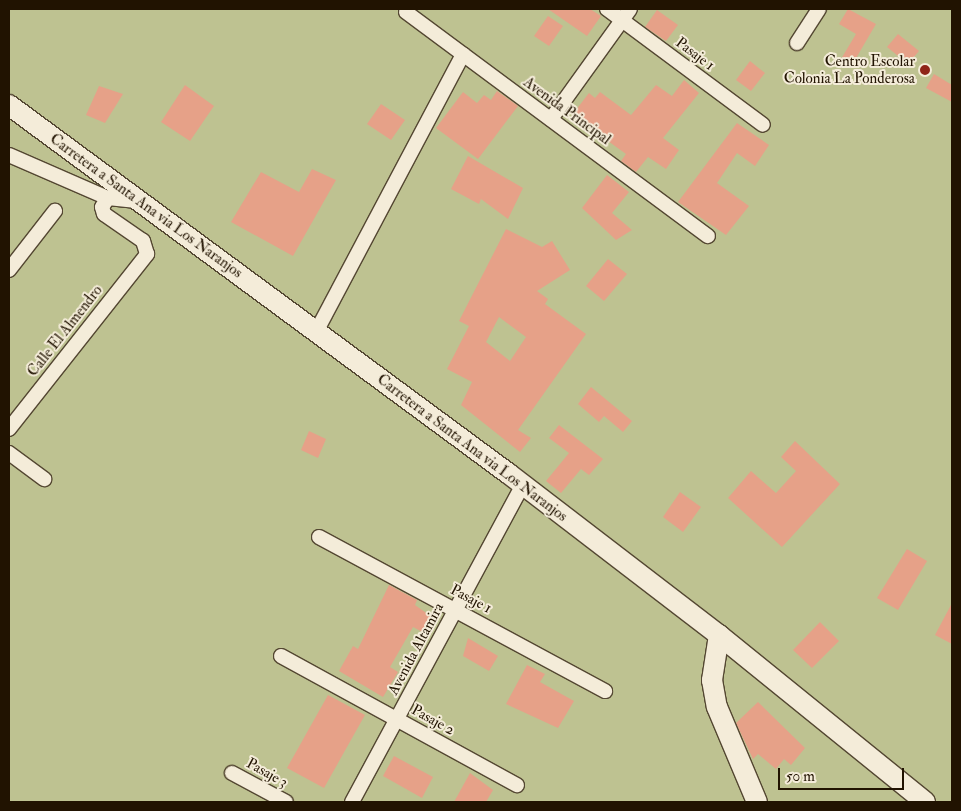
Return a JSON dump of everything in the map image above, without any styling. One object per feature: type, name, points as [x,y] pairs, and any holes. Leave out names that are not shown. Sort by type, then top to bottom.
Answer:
[{"type":"main road","name":"Carretera a Santa Ana via Los Naranjos","points":[[9,105],[524,485],[719,635],[925,802]]},
{"type":"main road","points":[[719,635],[712,680],[717,707],[757,802]]},
{"type":"street","name":"Pasaje 1","points":[[607,9],[626,14],[763,124]]},
{"type":"street","points":[[797,43],[819,9]]},
{"type":"street","name":"Avenida Principal","points":[[406,12],[708,236]]},
{"type":"street","points":[[550,119],[626,14]]},
{"type":"street","points":[[316,332],[463,54]]},
{"type":"street","points":[[9,155],[108,198],[139,201]]},
{"type":"street","name":"Calle El Almendro","points":[[9,429],[147,254],[142,241],[104,214],[102,207],[108,198]]},
{"type":"street","points":[[11,263],[54,211]]},
{"type":"street","points":[[9,453],[44,479]]},
{"type":"street","name":"Avenida Altamira","points":[[352,802],[524,485]]},
{"type":"street","name":"Pasaje 1","points":[[320,537],[605,691]]},
{"type":"street","name":"Pasaje 2","points":[[281,656],[517,785]]},
{"type":"street","name":"Pasaje 3","points":[[232,773],[286,802]]},
{"type":"green space","points":[[9,9],[952,9],[952,802],[9,802]]},
{"type":"building","points":[[548,9],[590,9],[601,16],[587,36]]},
{"type":"building","points":[[848,9],[876,24],[852,65],[841,59],[856,34],[839,24]]},
{"type":"building","points":[[657,10],[678,25],[666,41],[645,27]]},
{"type":"building","points":[[548,16],[563,26],[549,46],[534,36]]},
{"type":"building","points":[[898,34],[919,51],[908,64],[887,47]]},
{"type":"building","points":[[750,61],[765,73],[751,91],[736,80]]},
{"type":"building","points":[[934,74],[952,85],[952,102],[926,88]]},
{"type":"building","points":[[684,80],[699,93],[663,138],[679,150],[666,169],[648,157],[636,172],[621,161],[626,154],[572,115],[589,93],[595,98],[600,92],[631,115],[656,85],[672,96]]},
{"type":"building","points":[[185,85],[214,106],[190,141],[161,122]]},
{"type":"building","points":[[99,86],[123,94],[105,123],[86,115]]},
{"type":"building","points":[[497,91],[518,106],[478,159],[436,128],[463,92],[477,103],[484,95],[491,100]]},
{"type":"building","points":[[381,104],[405,120],[391,140],[367,124]]},
{"type":"building","points":[[737,123],[769,145],[755,166],[737,153],[717,183],[749,206],[726,235],[678,202]]},
{"type":"building","points":[[468,156],[523,188],[508,219],[481,199],[479,204],[451,189]]},
{"type":"building","points":[[312,169],[336,180],[293,256],[231,222],[261,172],[299,192]]},
{"type":"building","points":[[607,175],[629,192],[612,213],[632,230],[616,240],[582,208]]},
{"type":"building","points":[[506,229],[542,247],[552,241],[570,270],[537,291],[548,299],[545,304],[586,334],[518,430],[531,438],[520,452],[461,405],[472,382],[447,369],[469,326],[459,321]],"holes":[[[499,317],[526,337],[510,361],[486,342]]]},
{"type":"building","points":[[608,259],[627,274],[604,301],[586,286]]},
{"type":"building","points":[[591,387],[632,421],[623,432],[604,416],[599,422],[578,404]]},
{"type":"building","points":[[559,425],[603,459],[589,475],[581,469],[561,493],[546,481],[569,453],[549,438]]},
{"type":"building","points":[[309,431],[326,439],[318,458],[301,450]]},
{"type":"building","points":[[795,441],[840,484],[782,547],[728,498],[751,471],[776,493],[796,471],[781,457]]},
{"type":"building","points":[[680,492],[701,507],[683,532],[663,517]]},
{"type":"building","points":[[907,549],[927,561],[898,610],[877,598]]},
{"type":"building","points":[[389,585],[417,600],[415,605],[436,620],[428,635],[413,627],[390,667],[398,672],[383,697],[339,671],[353,646],[358,649]]},
{"type":"building","points":[[952,603],[952,644],[935,635]]},
{"type":"building","points":[[820,622],[839,641],[812,668],[793,650]]},
{"type":"building","points":[[468,638],[498,656],[489,671],[463,656]]},
{"type":"building","points":[[527,665],[545,674],[540,682],[574,701],[558,728],[506,704]]},
{"type":"building","points":[[328,695],[365,715],[324,788],[287,768]]},
{"type":"building","points":[[758,702],[805,748],[791,765],[784,759],[776,769],[758,754],[753,759],[736,723]]},
{"type":"building","points":[[394,756],[433,777],[422,798],[383,776]]},
{"type":"building","points":[[470,773],[493,790],[486,802],[454,802]]},
{"type":"place","name":"Centro Escolar Colonia La Ponderosa","points":[[925,70]]}]
